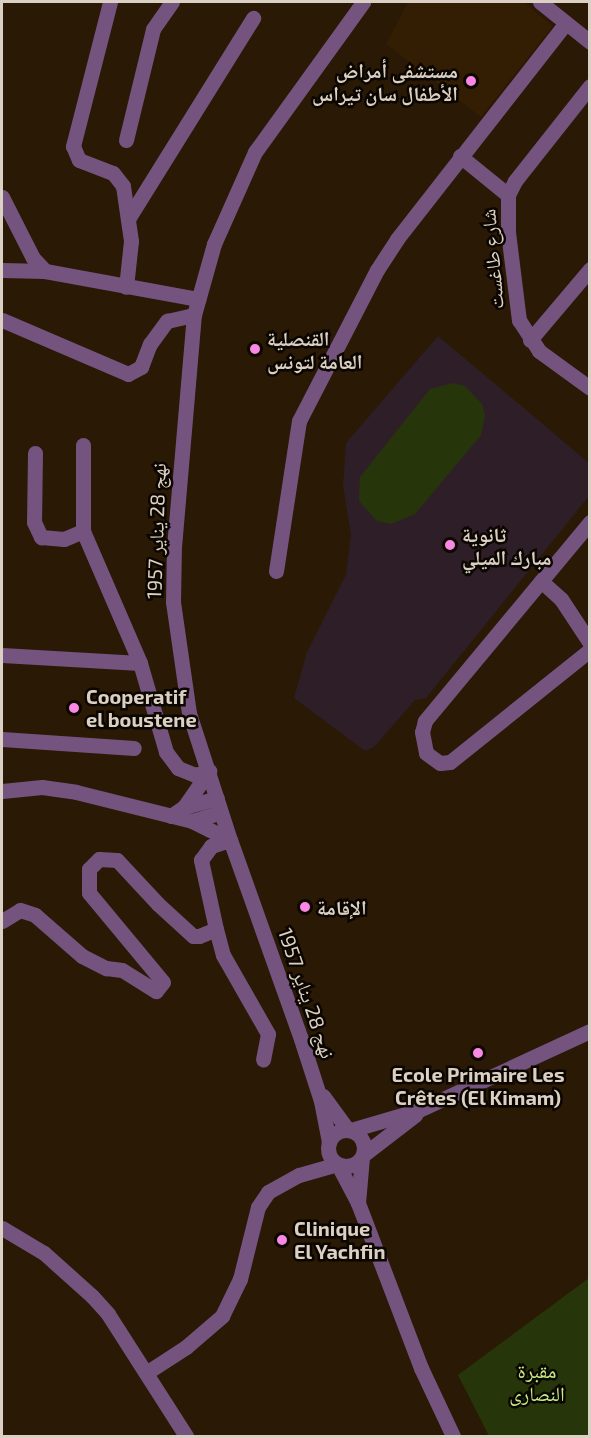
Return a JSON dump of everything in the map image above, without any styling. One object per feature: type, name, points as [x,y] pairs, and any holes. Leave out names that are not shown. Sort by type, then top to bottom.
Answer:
[{"type":"street","points":[[110,2],[73,146],[79,160],[117,177],[123,186],[128,219],[126,287]]},
{"type":"street","points":[[126,140],[153,28],[169,2]]},
{"type":"street","name":"نهج 28 يناير 1957","points":[[328,1143],[317,1087],[230,840],[189,713],[173,602],[176,493],[194,315],[227,210],[255,152],[363,2]]},
{"type":"street","points":[[540,2],[590,42]]},
{"type":"street","points":[[128,219],[253,18]]},
{"type":"street","points":[[276,571],[299,421],[382,262],[460,156],[566,23]]},
{"type":"street","name":"شارع طاغست","points":[[590,86],[525,166],[508,195],[511,276],[519,320],[539,351],[590,388]]},
{"type":"street","points":[[460,156],[508,195]]},
{"type":"street","points":[[2,197],[33,258],[45,271]]},
{"type":"street","points":[[530,340],[590,269]]},
{"type":"street","points":[[2,270],[45,271],[198,299]]},
{"type":"street","points":[[2,320],[128,374],[141,367],[154,336],[167,321],[194,315]]},
{"type":"street","points":[[83,445],[83,531],[140,663],[166,752],[178,768],[195,774],[209,771]]},
{"type":"street","points":[[35,453],[34,522],[41,537],[64,539],[83,531]]},
{"type":"street","points":[[590,522],[425,721],[422,732],[426,753],[440,763],[450,762],[590,650]]},
{"type":"street","points":[[541,581],[561,599],[590,643]]},
{"type":"street","points":[[2,655],[140,663]]},
{"type":"street","points":[[2,739],[134,747]]},
{"type":"street","points":[[177,812],[209,771]]},
{"type":"street","points":[[2,791],[42,787],[177,812],[230,840]]},
{"type":"street","points":[[177,812],[219,805]]},
{"type":"street","points":[[192,821],[219,805]]},
{"type":"street","points":[[230,840],[211,846],[201,860],[223,955],[268,1034],[263,1060]]},
{"type":"street","points":[[2,921],[20,910],[35,915],[82,956],[106,969],[122,970],[152,991],[160,989],[163,982],[89,893],[86,881],[89,869],[99,859],[108,858],[117,860],[193,936],[216,929]]},
{"type":"street","points":[[299,1175],[336,1132],[419,1110],[590,1031]]},
{"type":"street","name":"نهج 28 يناير 1957","points":[[317,1087],[350,1130]]},
{"type":"street","points":[[146,1373],[186,1347],[222,1316],[240,1279],[262,1199],[276,1186],[299,1175],[338,1164],[352,1166],[393,1135],[419,1110]]},
{"type":"street","points":[[350,1130],[363,1140],[357,1203]]},
{"type":"street","points":[[328,1143],[329,1156],[338,1164],[357,1203],[421,1368],[453,1437]]},
{"type":"street","points":[[2,1228],[44,1253],[92,1296],[146,1373],[186,1437]]},
{"type":"shaded area","name":"مستشفى أمراض الأطفال سان تيراس","points":[[408,2],[523,2],[553,26],[481,117],[386,44]]},
{"type":"shaded area","name":"ثانوية مبارك الميلي","points":[[438,336],[589,463],[589,496],[426,698],[415,700],[374,747],[365,751],[294,698],[307,652],[346,575],[351,535],[343,486],[346,443]]},
{"type":"green space","points":[[453,383],[465,386],[482,404],[485,415],[481,435],[415,514],[391,524],[377,521],[359,501],[360,477],[430,389]]},
{"type":"green space","name":"مقبرة النصارى","points":[[589,1278],[589,1436],[489,1436],[458,1375]]},
{"type":"place","name":"مستشفى أمراض الأطفال سان تيراس","points":[[471,81]]},
{"type":"place","name":"القنصلية العامة لتونس","points":[[255,349]]},
{"type":"place","name":"ثانوية مبارك الميلي","points":[[450,545]]},
{"type":"place","name":"Cooperatif el boustene","points":[[74,708]]},
{"type":"place","name":"الإقامة","points":[[305,907]]},
{"type":"place","name":"Ecole Primaire Les Crêtes (El Kimam)","points":[[478,1053]]},
{"type":"place","name":"Clinique El Yachfin","points":[[282,1240]]}]
